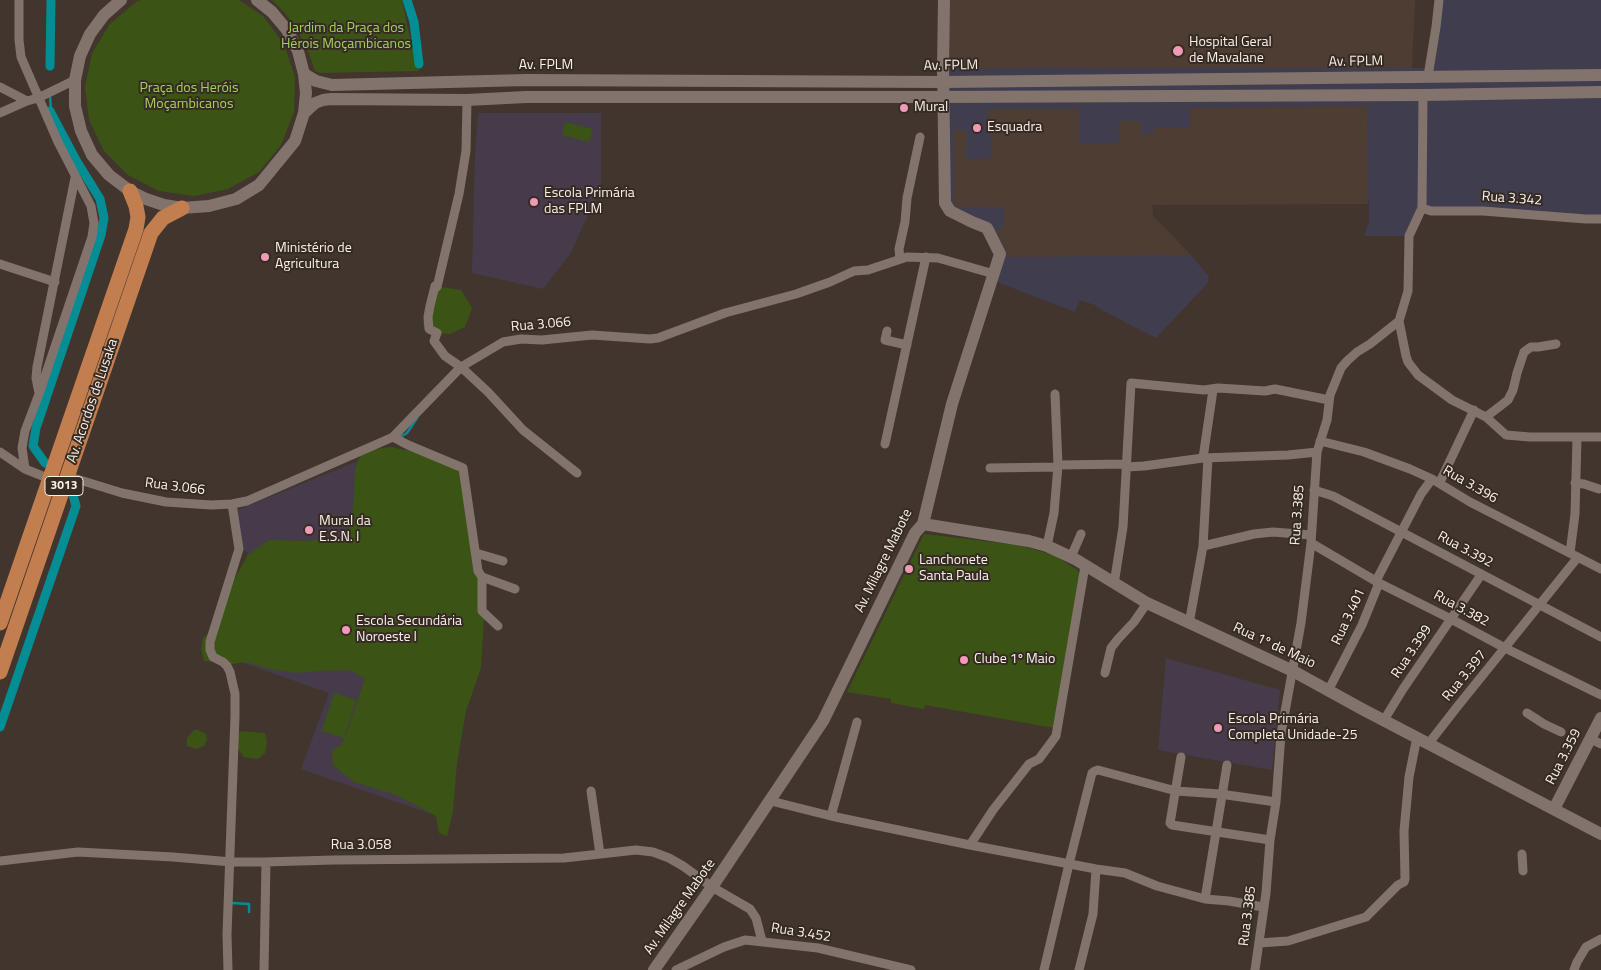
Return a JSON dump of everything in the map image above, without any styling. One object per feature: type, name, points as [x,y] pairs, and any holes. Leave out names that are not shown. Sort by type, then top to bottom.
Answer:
[{"type":"main road","points":[[121,0],[104,15],[90,34],[80,56],[75,80],[75,106],[81,131],[92,155],[109,175],[130,191],[146,199],[182,208],[209,206],[236,199],[259,185],[295,141],[304,113],[306,93],[304,74],[298,51],[287,30],[272,12],[257,0]]},
{"type":"main road","name":"Av. Milagre Mabote","points":[[654,970],[823,721],[908,548],[923,524],[952,404],[1000,254],[987,228],[950,211],[945,203],[944,0]]},
{"type":"main road","name":"Av. FPLM","points":[[304,74],[316,81],[332,84],[526,80],[943,82],[1601,75]]},
{"type":"main road","points":[[1483,76],[1483,93]]},
{"type":"main road","points":[[304,113],[315,103],[331,99],[468,100],[526,97],[944,97],[1601,92]]},
{"type":"main road","name":"Av. Acordos de Lusaka","points":[[0,623],[136,229],[138,217],[130,191]]},
{"type":"main road","name":"Av. Acordos de Lusaka","points":[[0,672],[151,233],[163,218],[182,208]]},
{"type":"main road","name":"Rua 1º de Maio","points":[[923,524],[1029,541],[1047,546],[1071,557],[1147,603],[1329,689],[1601,834]]},
{"type":"main road","name":"Rua 3.359","points":[[1554,809],[1596,741],[1601,718]]},
{"type":"street","points":[[19,0],[21,57],[75,178],[91,206],[94,223],[92,237],[25,431],[22,448],[25,469]]},
{"type":"street","points":[[1428,76],[1439,0]]},
{"type":"street","points":[[0,114],[27,100],[38,98],[75,80]]},
{"type":"street","points":[[0,88],[27,100]]},
{"type":"street","points":[[1422,94],[1422,208],[1409,236],[1408,291],[1399,321],[1408,362],[1418,375],[1452,400],[1486,417],[1506,435],[1576,438],[1601,437]]},
{"type":"street","points":[[468,100],[466,151],[459,194],[428,317],[429,329],[437,333],[434,341],[445,356],[461,367],[488,392],[523,430],[577,473]]},
{"type":"street","points":[[900,259],[899,249],[905,222],[907,198],[920,137]]},
{"type":"street","points":[[39,394],[36,378],[37,367],[75,178]]},
{"type":"street","name":"Rua 3.342","points":[[1422,208],[1431,211],[1483,210],[1586,219],[1601,218]]},
{"type":"street","name":"Rua 3.066","points":[[67,476],[122,492],[166,502],[211,505],[247,501],[393,437],[461,367],[503,342],[521,339],[542,340],[592,335],[658,338],[725,312],[796,294],[854,271],[868,270],[907,257],[938,258],[994,274]]},
{"type":"street","points":[[885,444],[926,257]]},
{"type":"street","points":[[0,264],[55,282]]},
{"type":"street","points":[[48,316],[64,319]]},
{"type":"street","name":"Rua 3.385","points":[[1255,970],[1266,893],[1281,734],[1301,623],[1311,539],[1317,452],[1334,383],[1346,361],[1399,321]]},
{"type":"street","points":[[887,332],[885,340],[907,345]]},
{"type":"street","points":[[1486,417],[1508,400],[1513,390],[1524,352],[1531,347],[1556,344]]},
{"type":"street","points":[[1114,584],[1120,549],[1131,383],[1213,390],[1218,388],[1265,391],[1275,389],[1329,400]]},
{"type":"street","points":[[1190,624],[1204,546],[1205,458],[1213,390]]},
{"type":"street","points":[[1047,546],[1054,513],[1057,466],[1055,394]]},
{"type":"street","name":"Rua 3.401","points":[[1329,689],[1362,626],[1378,582],[1401,532],[1422,494],[1436,481],[1474,410]]},
{"type":"street","points":[[393,437],[463,468],[478,571],[482,577],[482,611],[498,626]]},
{"type":"street","points":[[1574,555],[1576,438]]},
{"type":"street","name":"Rua 3.396","points":[[1320,441],[1364,452],[1410,469],[1601,569]]},
{"type":"street","points":[[0,452],[25,469],[50,479]]},
{"type":"street","points":[[990,468],[1144,466],[1205,458],[1317,452]]},
{"type":"street","points":[[1576,483],[1599,490]]},
{"type":"street","name":"Rua 3.392","points":[[1314,490],[1333,496],[1601,637]]},
{"type":"street","points":[[228,970],[227,934],[236,716],[235,694],[230,672],[223,662],[213,657],[210,650],[210,642],[239,549],[232,504]]},
{"type":"street","points":[[1204,546],[1254,534],[1273,532],[1311,539]]},
{"type":"street","points":[[1071,557],[1081,534]]},
{"type":"street","name":"Rua 3.382","points":[[1311,539],[1378,582],[1601,696]]},
{"type":"street","points":[[476,553],[504,561]]},
{"type":"street","name":"Rua 3.397","points":[[1429,744],[1540,605],[1574,555]]},
{"type":"street","points":[[970,845],[1029,764],[1040,759],[1056,736],[1085,566]]},
{"type":"street","name":"Rua 3.399","points":[[1384,720],[1481,575]]},
{"type":"street","points":[[482,577],[515,589]]},
{"type":"street","points":[[1105,673],[1111,648],[1141,613],[1147,603]]},
{"type":"street","points":[[1527,713],[1561,732]]},
{"type":"street","points":[[831,816],[857,722]]},
{"type":"street","points":[[1259,943],[1288,941],[1366,917],[1398,885],[1404,882],[1404,831],[1409,777],[1417,737]]},
{"type":"street","points":[[1181,757],[1170,823],[1172,826],[1270,840]]},
{"type":"street","points":[[1205,898],[1227,765]]},
{"type":"street","points":[[1044,970],[1092,773],[1098,770],[1176,791],[1276,802]]},
{"type":"street","points":[[591,791],[600,854]]},
{"type":"street","points":[[770,801],[831,816],[970,845],[1125,873],[1157,886],[1205,898],[1229,900],[1263,907]]},
{"type":"street","name":"Rua 3.058","points":[[0,861],[78,852],[230,862],[266,862],[556,858],[636,850],[653,852],[683,866],[712,887]]},
{"type":"street","points":[[1522,854],[1523,870]]},
{"type":"street","points":[[264,970],[266,862]]},
{"type":"street","points":[[1079,970],[1092,914],[1096,869]]},
{"type":"street","name":"Rua 3.452","points":[[712,887],[754,913],[762,941],[818,948],[911,970]]},
{"type":"street","points":[[1574,970],[1586,947],[1601,939]]},
{"type":"street","points":[[676,970],[724,947],[745,940],[762,941]]},
{"type":"shaded area","name":"Hospital Geral de Mavalane","points":[[944,0],[1415,0],[1412,68],[943,68]]},
{"type":"shaded area","points":[[1439,0],[1601,0],[1601,219],[1422,208],[1409,236],[1364,236],[1369,221],[1369,201],[1152,205],[1153,216],[1191,255],[1209,277],[1207,284],[1156,338],[1095,305],[1079,300],[1075,312],[992,280],[1000,254],[993,237],[950,211],[943,68],[1429,68]]},
{"type":"shaded area","points":[[1367,106],[1368,204],[1152,205],[1153,216],[1191,255],[1009,257],[996,230],[1001,230],[1001,227],[1004,225],[1004,207],[958,207],[954,204],[954,130],[966,130],[966,159],[991,158],[991,130],[988,109],[1079,109],[1079,144],[1119,143],[1119,121],[1141,121],[1141,134],[1154,134],[1154,128],[1190,128],[1190,108]]},
{"type":"shaded area","name":"Escola Primária das FPLM","points":[[478,113],[601,113],[601,187],[570,254],[543,289],[472,273]]},
{"type":"shaded area","name":"Escola Secundária Noroeste I","points":[[393,447],[460,471],[443,818],[301,769],[329,693],[215,653],[248,553],[242,548],[242,538],[235,511]]},
{"type":"shaded area","name":"Escola Primária Completa Unidade-25","points":[[1166,658],[1280,690],[1272,770],[1158,750]]},
{"type":"green space","name":"Praça dos Heróis Moçambicanos","points":[[141,0],[239,0],[263,16],[284,44],[295,77],[294,112],[281,145],[259,172],[228,189],[194,196],[159,191],[128,175],[104,151],[89,120],[85,87],[92,53],[110,24]]},
{"type":"green space","name":"Jardim da Praça dos Hérois Moçambicanos","points":[[272,0],[402,0],[419,71],[320,73],[315,71],[298,31]]},
{"type":"green space","points":[[565,122],[593,129],[589,142],[562,135]]},
{"type":"green space","points":[[435,286],[461,290],[472,308],[465,327],[450,334],[437,333],[423,326],[425,310]]},
{"type":"green space","name":"Escola Secundária Noroeste I","points":[[389,447],[439,456],[464,472],[484,618],[481,668],[466,711],[457,763],[453,811],[447,836],[439,833],[436,816],[396,795],[354,782],[333,765],[332,751],[343,743],[365,679],[351,670],[298,673],[269,669],[246,662],[232,664],[204,661],[201,649],[203,638],[219,623],[231,585],[248,555],[269,540],[303,541],[342,538],[351,526],[355,469],[361,454]]},
{"type":"green space","name":"Clube 1º Maio","points":[[924,534],[1019,545],[1053,555],[1076,569],[1081,576],[1054,728],[925,705],[924,709],[891,703],[891,699],[847,692]]},
{"type":"green space","points":[[334,693],[356,700],[344,738],[322,731]]},
{"type":"green space","points":[[194,730],[206,734],[207,740],[204,746],[197,749],[187,746],[187,738]]},
{"type":"green space","points":[[239,731],[265,733],[267,741],[265,753],[258,759],[244,757],[237,748]]},
{"type":"waterway","points":[[50,66],[51,0]]},
{"type":"waterway","points":[[407,0],[414,22],[419,64]]},
{"type":"waterway","points":[[45,463],[33,446],[36,428],[101,235],[104,218],[100,199],[51,112],[50,96]]},
{"type":"waterway","points":[[45,463],[33,446],[36,428],[101,235],[104,218],[100,199],[76,160],[50,111]]},
{"type":"waterway","points":[[400,437],[407,433],[417,418]]},
{"type":"waterway","points":[[0,727],[76,506],[73,495]]},
{"type":"waterway","points":[[231,903],[249,904],[249,912]]},
{"type":"place","name":"Hospital Geral de Mavalane","points":[[1178,51]]},
{"type":"place","name":"Mural","points":[[904,108]]},
{"type":"place","name":"Esquadra","points":[[977,128]]},
{"type":"place","name":"Escola Primária das FPLM","points":[[534,202]]},
{"type":"place","name":"Ministério de Agricultura","points":[[265,257]]},
{"type":"place","name":"Mural da E.S.N. I","points":[[309,530]]},
{"type":"place","name":"Lanchonete Santa Paula","points":[[909,569]]},
{"type":"place","name":"Escola Secundária Noroeste I","points":[[346,630]]},
{"type":"place","name":"Clube 1º Maio","points":[[964,660]]},
{"type":"place","name":"Escola Primária Completa Unidade-25","points":[[1218,728]]}]
